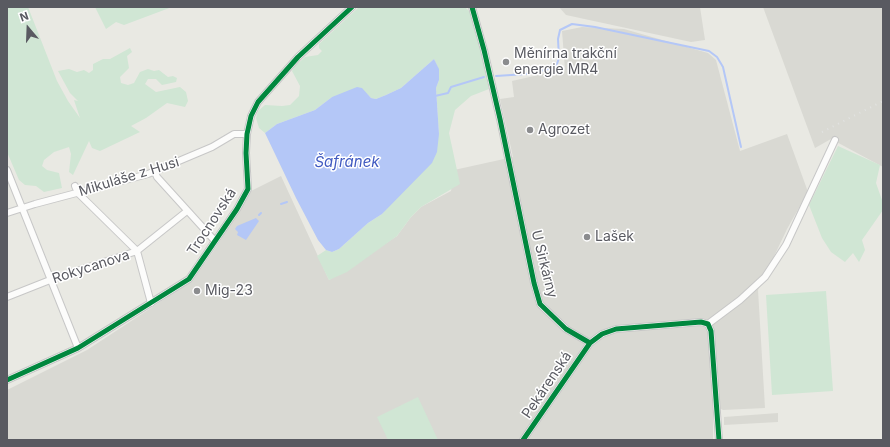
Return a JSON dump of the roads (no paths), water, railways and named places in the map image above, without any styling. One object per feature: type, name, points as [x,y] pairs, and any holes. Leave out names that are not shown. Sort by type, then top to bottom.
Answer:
[{"type":"street","name":"Trocnovská","points":[[7,380],[78,348],[189,279],[237,210],[248,189],[246,153],[247,134],[254,109],[271,87],[298,57],[352,7]]},
{"type":"street","name":"U Sirkárny","points":[[472,7],[484,50],[500,119],[534,283],[540,304],[566,329],[590,343]]},
{"type":"street","name":"Mikuláše z Husi","points":[[7,213],[155,172],[212,147],[234,134],[247,134]]},
{"type":"street","points":[[708,324],[740,300],[765,276],[786,245],[835,140]]},
{"type":"street","points":[[7,170],[78,348]]},
{"type":"street","points":[[155,172],[215,242]]},
{"type":"street","points":[[75,186],[78,193],[137,251],[151,303]]},
{"type":"street","name":"Rokycanova","points":[[7,297],[50,280],[137,251],[187,211]]},
{"type":"street","points":[[590,343],[602,334],[616,329],[701,322],[708,324]]},
{"type":"street","points":[[708,324],[711,331],[719,440]]},
{"type":"street","name":"Pekárenská","points":[[523,440],[590,343]]},
{"type":"water","name":"Šafránek","points":[[434,59],[439,69],[439,80],[436,88],[439,134],[437,152],[432,163],[382,214],[368,223],[339,249],[332,252],[326,250],[318,240],[296,198],[265,133],[277,124],[315,110],[332,97],[357,87],[362,88],[371,98],[376,99],[386,95],[401,88]]},
{"type":"water","points":[[256,218],[259,221],[246,240],[237,235],[238,232],[235,229],[237,226]]},
{"type":"waterway","points":[[496,76],[526,74],[553,68],[557,64],[559,58],[558,39],[560,30],[572,24],[595,27],[709,51],[717,57],[723,67],[741,147]]},
{"type":"waterway","points":[[435,96],[448,93],[451,87],[484,77]]},
{"type":"waterway","points":[[281,204],[287,202]]},
{"type":"railway","points":[[822,132],[883,101]]},
{"type":"place","name":"Měnírna trakční energie MR4","points":[[506,62]]},
{"type":"place","name":"Agrozet","points":[[530,130]]},
{"type":"place","name":"Lašek","points":[[587,237]]},
{"type":"place","name":"Mig-23","points":[[197,291]]}]
